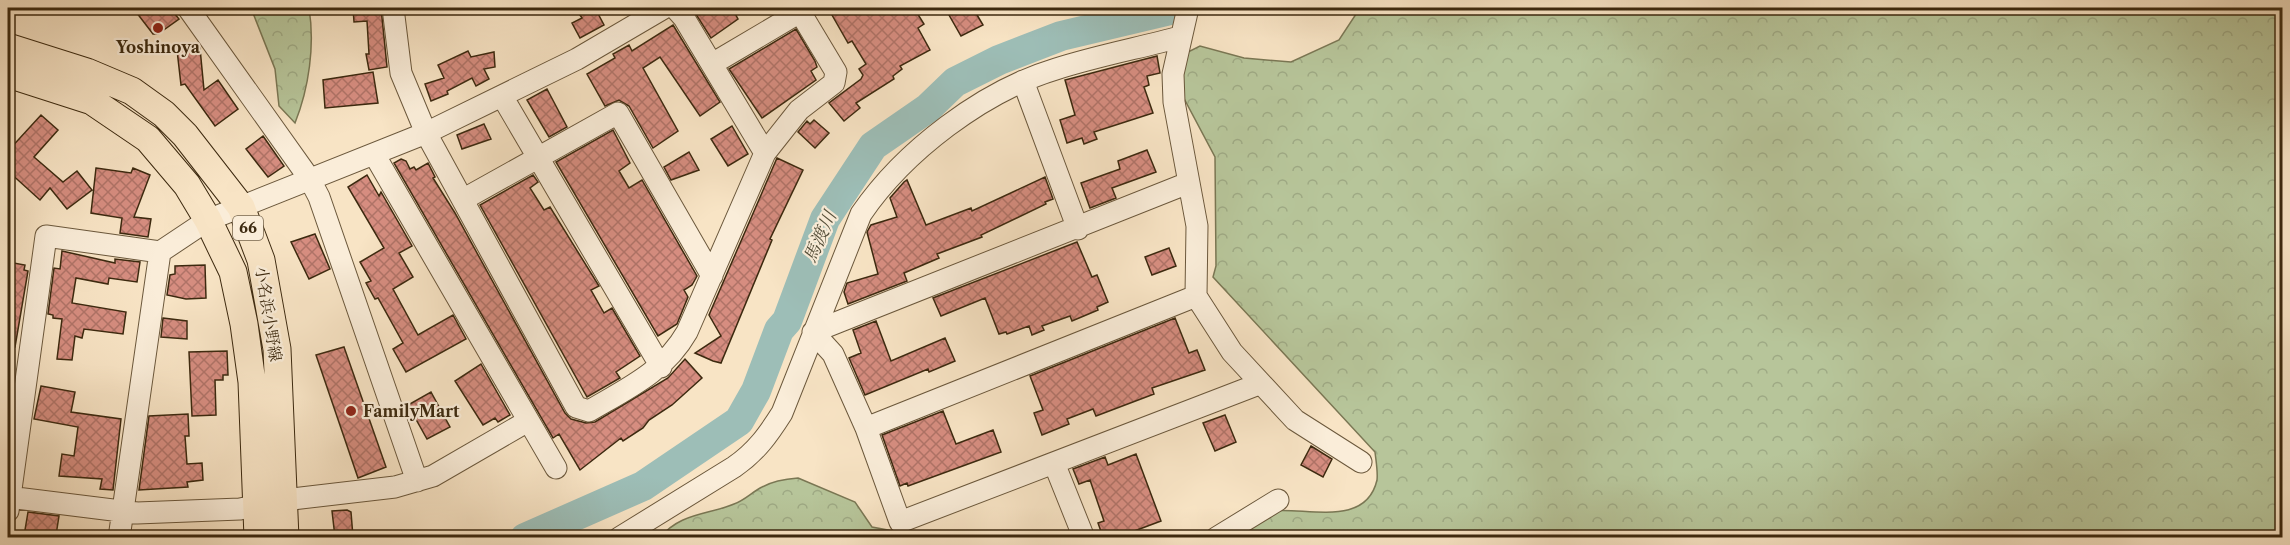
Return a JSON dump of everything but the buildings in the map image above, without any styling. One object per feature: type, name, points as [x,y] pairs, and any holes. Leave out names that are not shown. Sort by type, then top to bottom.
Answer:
[{"type":"main road","name":"小名浜小野線","points":[[8,47],[87,72],[132,91],[164,114],[185,135],[241,207],[261,260],[277,350],[285,537]]},
{"type":"main road","name":"小名浜小野線","points":[[8,74],[92,100],[148,139],[187,185],[208,220],[233,272],[244,324],[252,382],[258,537]]},
{"type":"street","points":[[188,8],[309,178],[319,197],[417,481]]},
{"type":"street","points":[[393,8],[401,73],[426,133],[576,407],[590,411],[661,367],[674,355],[687,332],[765,153],[799,110],[834,83],[836,72],[800,12],[712,64]]},
{"type":"street","points":[[528,421],[434,476],[395,487],[284,500],[257,506],[160,512],[8,502],[46,236],[160,252],[208,220],[426,133],[577,59],[664,8]]},
{"type":"street","points":[[675,8],[712,64],[765,153]]},
{"type":"street","points":[[1188,8],[1173,74],[1174,102],[1197,226],[1196,296],[1232,352],[1294,420],[1361,462]]},
{"type":"street","points":[[619,537],[752,455],[782,413],[861,214],[880,187],[915,152],[992,97],[1023,81],[1055,69],[1180,37]]},
{"type":"street","points":[[1023,81],[1078,229]]},
{"type":"street","points":[[502,96],[661,367]]},
{"type":"street","points":[[464,199],[618,113],[712,276]]},
{"type":"street","points":[[374,154],[556,468]]},
{"type":"street","points":[[813,332],[849,315],[1078,229],[1188,183]]},
{"type":"street","points":[[118,537],[160,252]]},
{"type":"street","points":[[866,428],[1196,296]]},
{"type":"street","points":[[813,332],[833,354],[866,428],[900,522],[1259,384]]},
{"type":"street","points":[[1054,463],[1084,537]]},
{"type":"street","points":[[1216,537],[1278,500]]},
{"type":"green space","points":[[251,8],[309,8],[310,66],[295,123],[279,106],[275,69]]},
{"type":"green space","points":[[1360,8],[2282,8],[2282,537],[1218,537],[1272,511],[1333,512],[1361,505],[1371,495],[1377,480],[1377,470],[1375,452],[1213,277],[1216,266],[1215,157],[1179,89],[1176,58],[1200,46],[1244,58],[1291,62],[1339,40]]},
{"type":"green space","points":[[798,478],[855,502],[872,527],[925,537],[660,538],[685,519],[734,504],[770,483]]},
{"type":"waterway","name":"馬渡川","points":[[525,538],[643,486],[739,421],[756,391],[779,330],[787,321],[825,219],[873,146],[928,108],[955,82],[999,60],[1061,36],[1179,8]]},
{"type":"place","name":"Yoshinoya","points":[[158,28]]},
{"type":"place","name":"FamilyMart","points":[[351,411]]}]
